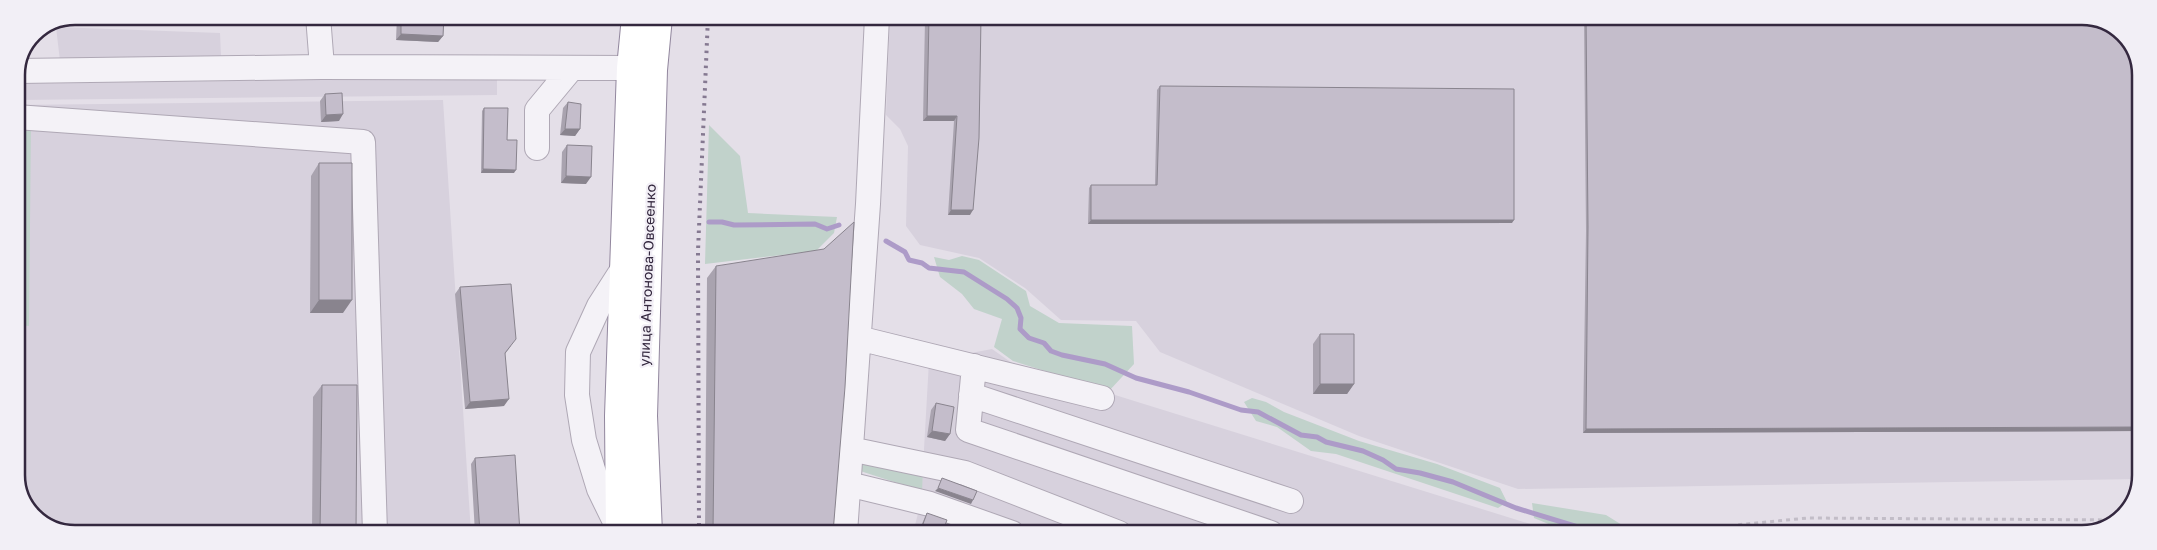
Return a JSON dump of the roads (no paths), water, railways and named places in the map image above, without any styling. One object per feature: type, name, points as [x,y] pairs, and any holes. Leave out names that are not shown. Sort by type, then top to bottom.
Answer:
[{"type":"highway","name":"улица Антонова-Овсеенко","points":[[620,525],[619,416],[632,68],[635,25]]},
{"type":"highway","name":"улица Антонова-Овсеенко","points":[[648,525],[643,416],[653,70],[657,25]]},
{"type":"street","points":[[319,25],[322,67]]},
{"type":"street","points":[[845,525],[868,204],[877,25]]},
{"type":"street","points":[[25,71],[322,67],[632,68]]},
{"type":"street","points":[[537,148],[537,110],[571,69]]},
{"type":"street","points":[[25,118],[363,142],[375,525]]},
{"type":"street","points":[[616,525],[598,489],[584,440],[577,395],[578,352],[599,306],[624,268]]},
{"type":"street","points":[[858,338],[1102,398]]},
{"type":"street","points":[[974,366],[968,430],[1247,525]]},
{"type":"street","points":[[971,395],[1291,501]]},
{"type":"street","points":[[850,449],[965,473],[1098,525]]},
{"type":"street","points":[[848,484],[930,504],[989,525]]},
{"type":"waterway","points":[[709,222],[722,222],[734,225],[815,224],[827,229],[839,225]]},
{"type":"waterway","points":[[886,241],[905,252],[909,260],[922,263],[929,268],[964,272],[1007,299],[1017,308],[1021,318],[1020,329],[1029,338],[1044,343],[1051,351],[1105,364],[1136,378],[1189,392],[1241,410],[1258,412],[1301,435],[1317,437],[1326,442],[1363,451],[1383,460],[1396,469],[1453,482],[1516,508],[1571,525]]},
{"type":"railway","points":[[699,525],[698,251],[708,25]]}]
